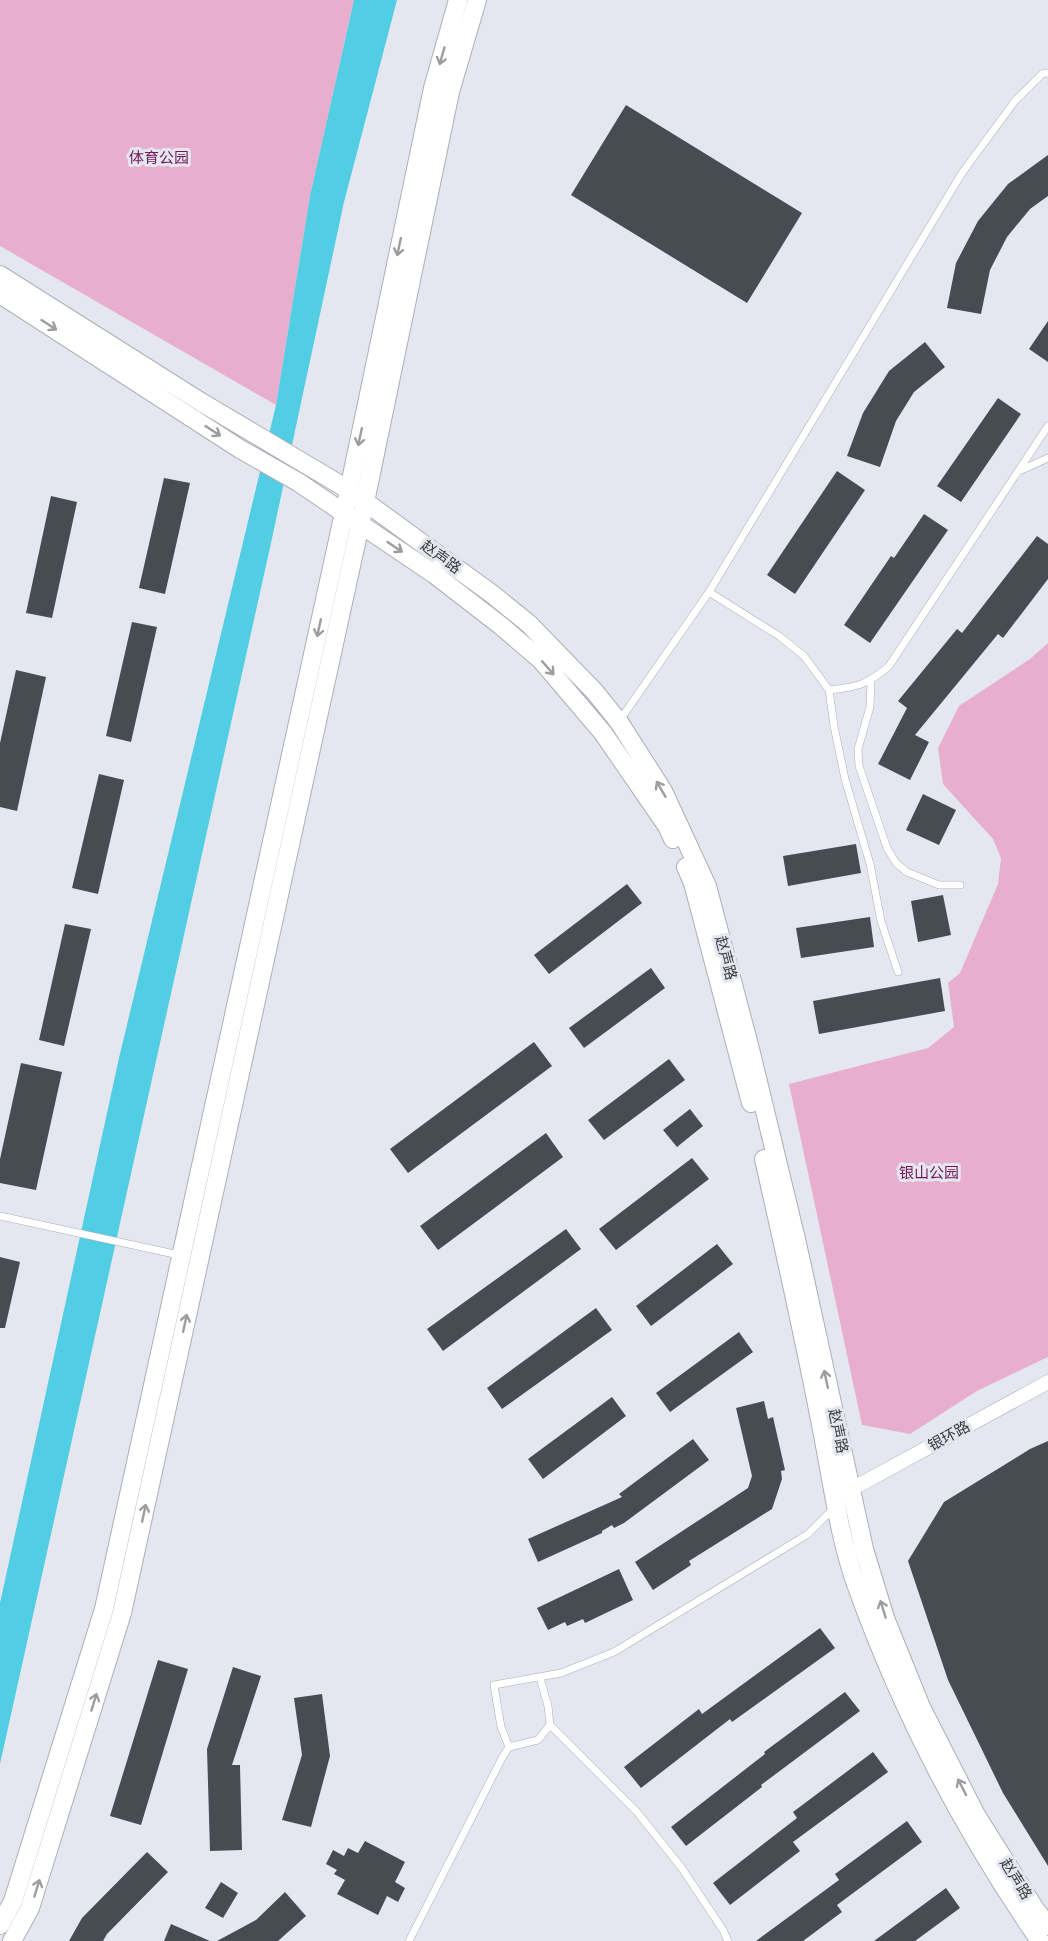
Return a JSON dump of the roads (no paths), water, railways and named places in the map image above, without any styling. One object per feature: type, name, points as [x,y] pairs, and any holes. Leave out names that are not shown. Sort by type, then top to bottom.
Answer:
[{"type":"street","points":[[0,1925],[13,1901],[104,1609],[349,490],[433,88],[458,0]]},
{"type":"street","points":[[12,1941],[30,1908],[122,1613],[365,502],[450,92],[477,0]]},
{"type":"street","name":"赵声路","points":[[0,274],[201,402],[349,490],[529,624],[568,662],[619,722],[663,791],[707,886],[750,1049],[796,1239],[864,1548],[885,1617],[921,1707],[976,1815],[1048,1926]]},
{"type":"street","points":[[0,294],[240,448],[298,482],[434,574],[500,625],[541,660],[603,733],[668,826],[693,883],[704,931],[740,1058],[798,1306],[843,1539],[855,1583],[900,1693],[950,1798],[1012,1901],[1040,1941]]},
{"type":"street","name":"银环路","points":[[850,1490],[1048,1382]]},
{"type":"lane","points":[[619,722],[709,592],[962,173],[1015,101],[1041,74],[1048,73]]},
{"type":"lane","points":[[829,690],[850,688],[871,681],[889,666],[1048,426]]},
{"type":"lane","points":[[1017,472],[1048,459]]},
{"type":"lane","points":[[709,592],[779,636],[804,656],[829,690],[845,779],[870,864],[881,921],[898,972]]},
{"type":"lane","points":[[871,681],[870,707],[858,748],[859,766],[887,848],[896,863],[907,872],[939,885],[960,885]]},
{"type":"lane","points":[[0,1216],[182,1255]]},
{"type":"lane","points":[[509,1748],[501,1727],[494,1685],[561,1673],[614,1652],[662,1625],[808,1534],[850,1490]]},
{"type":"lane","points":[[540,1678],[548,1706],[550,1725],[637,1812],[681,1867],[728,1941]]},
{"type":"lane","points":[[409,1941],[501,1758],[509,1748],[538,1740],[550,1725]]},
{"type":"water","points":[[354,0],[397,0],[344,202],[271,543],[0,1764],[0,1603],[119,1058],[276,405],[310,196]]},
{"type":"park label","name":"体育公园","points":[[159,158]]},
{"type":"park label","name":"银山公园","points":[[929,1173]]}]
